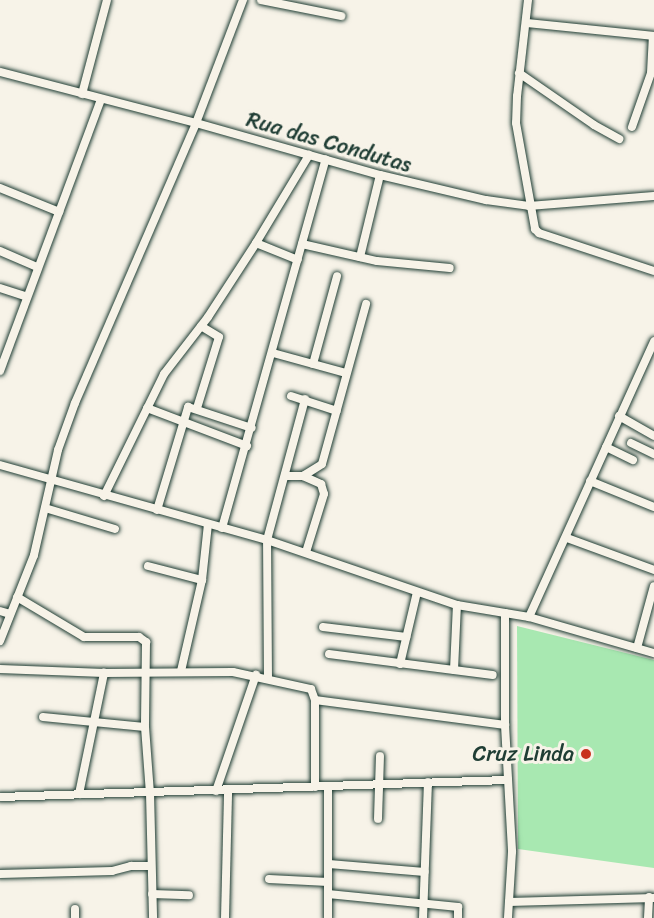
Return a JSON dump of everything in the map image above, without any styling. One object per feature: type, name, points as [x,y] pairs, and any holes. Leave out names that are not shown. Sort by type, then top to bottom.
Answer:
[{"type":"street","points":[[82,94],[107,0]]},
{"type":"street","points":[[0,641],[34,555],[58,450],[75,403],[196,123],[243,0]]},
{"type":"street","points":[[261,0],[291,8],[341,16]]},
{"type":"street","points":[[528,0],[516,123],[529,206],[535,229],[539,233],[654,271]]},
{"type":"street","points":[[527,23],[654,36],[651,73],[632,127]]},
{"type":"street","name":"Rua das Condutas","points":[[0,72],[196,123],[380,176],[486,201],[529,206],[654,196]]},
{"type":"street","points":[[519,74],[594,125],[619,139]]},
{"type":"street","points":[[0,371],[101,100]]},
{"type":"street","points":[[104,496],[164,374],[201,326],[256,243],[309,154]]},
{"type":"street","points":[[222,528],[248,446],[326,159]]},
{"type":"street","points":[[360,257],[380,176]]},
{"type":"street","points":[[0,188],[59,212]]},
{"type":"street","points":[[256,243],[298,260]]},
{"type":"street","points":[[302,244],[402,264],[450,268]]},
{"type":"street","points":[[0,251],[37,267]]},
{"type":"street","points":[[313,364],[337,276]]},
{"type":"street","points":[[0,288],[27,297]]},
{"type":"street","points":[[303,476],[322,464],[366,304]]},
{"type":"street","points":[[197,408],[219,337],[201,326]]},
{"type":"street","points":[[530,617],[654,341]]},
{"type":"street","points":[[273,353],[346,373]]},
{"type":"street","points":[[291,396],[337,411]]},
{"type":"street","points":[[268,678],[267,540],[305,399]]},
{"type":"street","points":[[147,408],[248,446]]},
{"type":"street","points":[[157,510],[187,409],[197,408],[252,428]]},
{"type":"street","points":[[619,416],[654,436]]},
{"type":"street","points":[[631,443],[654,454]]},
{"type":"street","points":[[606,447],[633,460]]},
{"type":"street","points":[[0,465],[267,540],[457,605],[530,617],[654,653]]},
{"type":"street","points":[[285,476],[303,476],[321,484],[324,494],[306,552]]},
{"type":"street","points":[[590,481],[654,507]]},
{"type":"street","points":[[45,508],[115,529]]},
{"type":"street","points":[[181,671],[202,580],[208,524]]},
{"type":"street","points":[[567,538],[654,570]]},
{"type":"street","points":[[148,566],[202,580]]},
{"type":"street","points":[[637,648],[654,586]]},
{"type":"street","points":[[400,664],[417,592]]},
{"type":"street","points":[[17,597],[84,637],[143,638],[153,918]]},
{"type":"street","points":[[453,670],[457,605]]},
{"type":"street","points":[[0,611],[10,614]]},
{"type":"street","points":[[505,613],[507,780],[512,852],[508,918]]},
{"type":"street","points":[[323,627],[406,637]]},
{"type":"street","points":[[329,654],[493,675]]},
{"type":"street","points":[[0,669],[104,673],[181,671],[256,675],[311,689],[315,699],[315,787]]},
{"type":"street","points":[[79,794],[104,673]]},
{"type":"street","points":[[216,791],[256,675]]},
{"type":"street","points":[[315,699],[506,725]]},
{"type":"street","points":[[43,717],[145,727]]},
{"type":"street","points":[[378,819],[380,756]]},
{"type":"street","points":[[0,797],[507,780]]},
{"type":"street","points":[[423,918],[428,782]]},
{"type":"street","points":[[328,786],[328,918]]},
{"type":"street","points":[[225,918],[228,791]]},
{"type":"street","points":[[329,864],[425,872]]},
{"type":"street","points":[[0,874],[112,871],[131,866],[151,866]]},
{"type":"street","points":[[269,879],[328,882]]},
{"type":"street","points":[[152,894],[189,895]]},
{"type":"street","points":[[328,894],[458,907],[458,918]]},
{"type":"street","points":[[509,902],[652,897],[648,918]]},
{"type":"green space","name":"Cruz Linda","points":[[517,626],[654,660],[654,868],[518,849]]},
{"type":"place","name":"Cruz Linda","points":[[586,754]]}]
